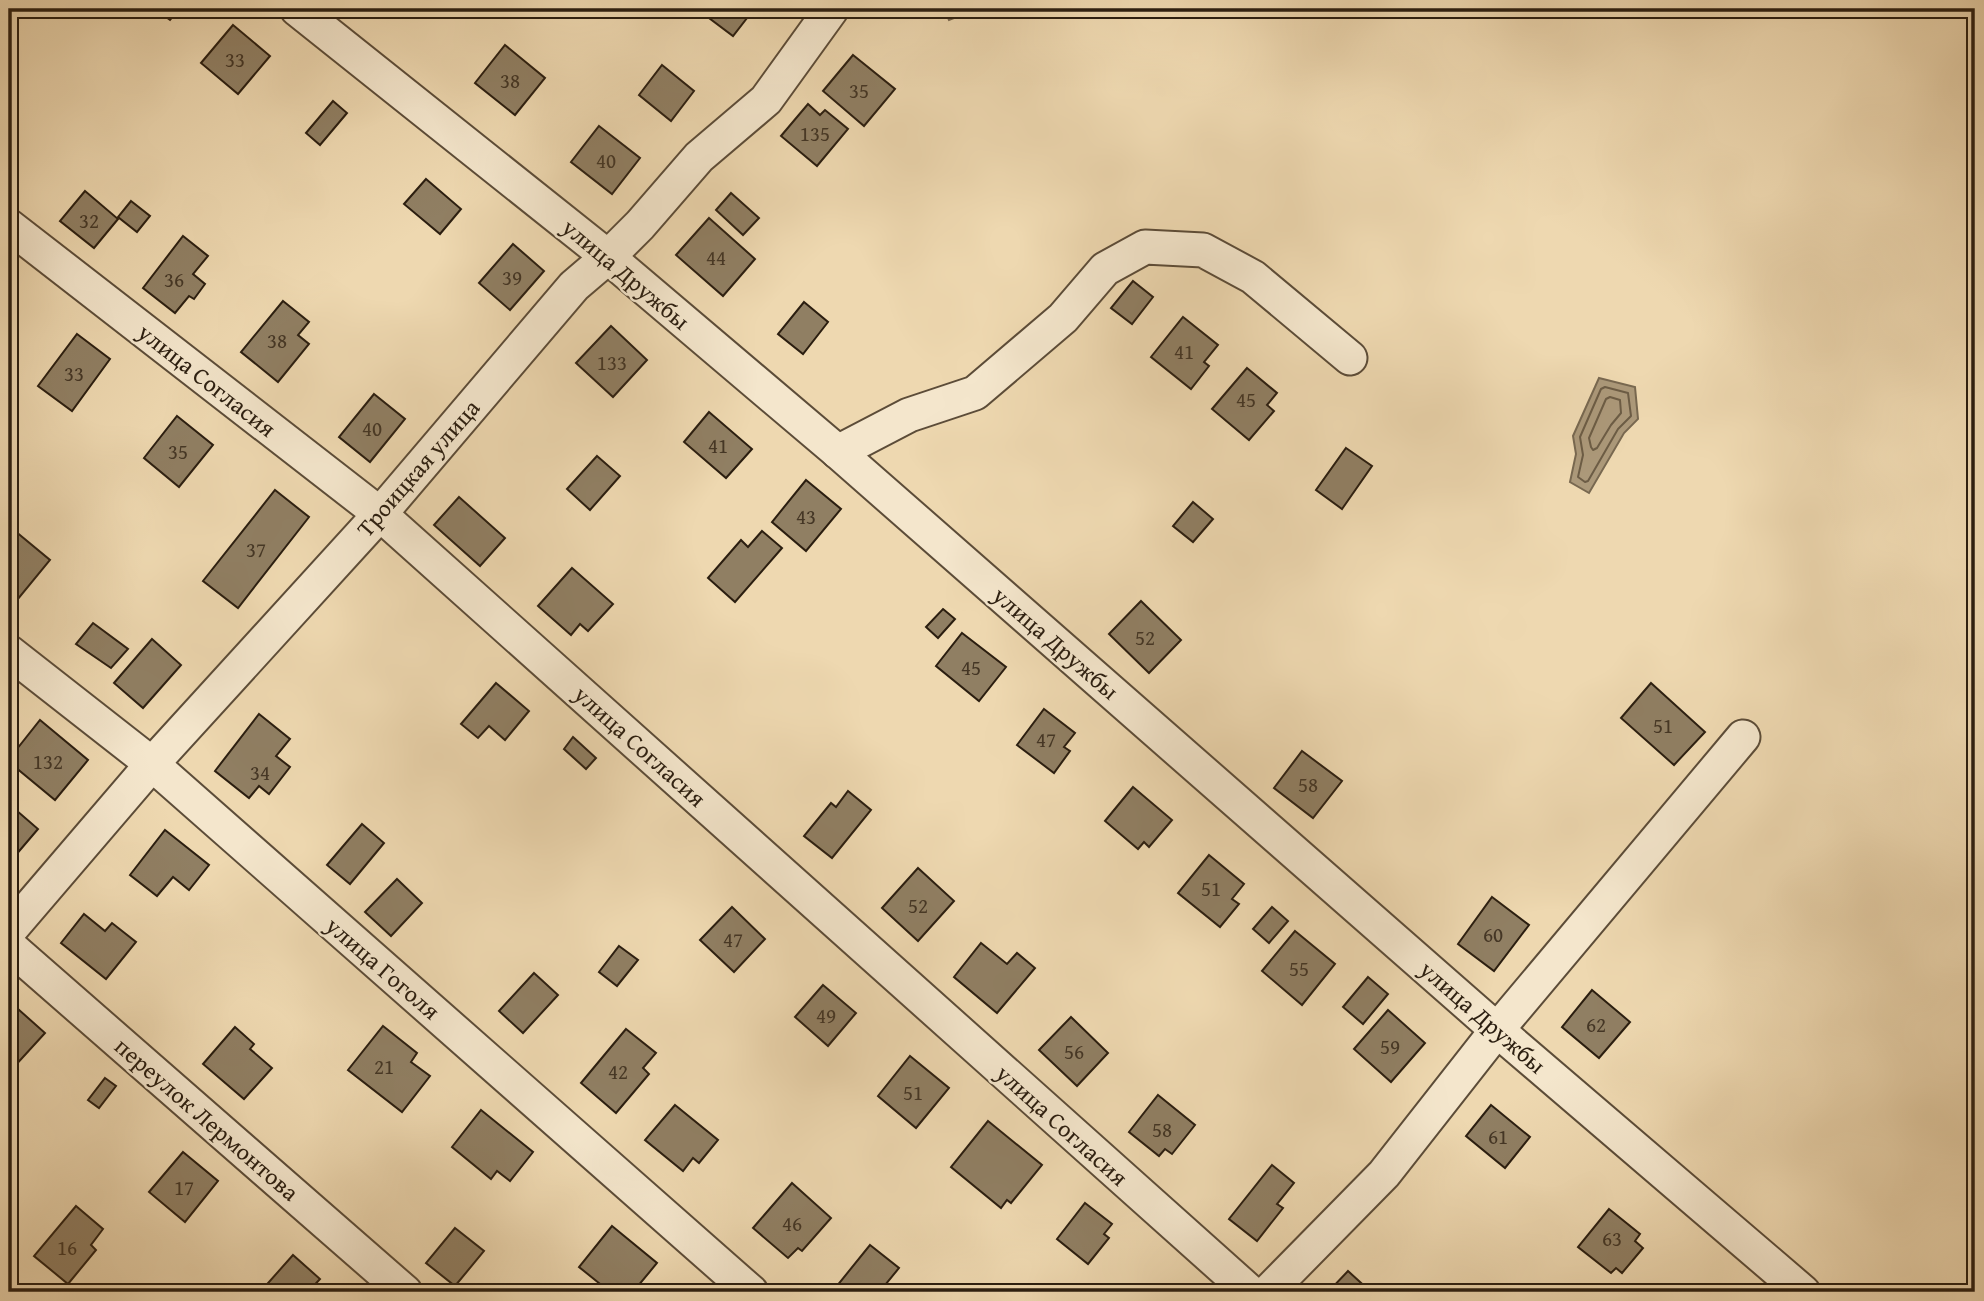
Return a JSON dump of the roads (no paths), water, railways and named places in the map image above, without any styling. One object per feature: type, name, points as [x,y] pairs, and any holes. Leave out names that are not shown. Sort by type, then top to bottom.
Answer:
[{"type":"street","name":"улица Дружбы","points":[[298,9],[608,257],[838,452],[1497,1030],[1803,1292]]},
{"type":"street","name":"Троицкая улица","points":[[9,931],[152,764],[380,514],[574,286],[640,225],[699,157],[766,100],[831,10]]},
{"type":"street","name":"улица Согласия","points":[[9,226],[380,514],[1250,1292]]},
{"type":"street","points":[[838,452],[909,415],[975,393],[1063,318],[1105,269],[1145,247],[1203,250],[1254,277],[1350,358]]},
{"type":"street","name":"улица Гоголя","points":[[9,652],[152,764],[751,1292]]},
{"type":"street","points":[[1268,1292],[1384,1174],[1497,1030],[1742,737]]},
{"type":"street","name":"переулок Лермонтова","points":[[9,946],[405,1292]]},
{"type":"water","points":[[944,9],[977,9],[949,20]]},
{"type":"water","points":[[1599,378],[1635,387],[1638,419],[1624,433],[1589,493],[1570,482],[1576,454],[1573,436]]}]
